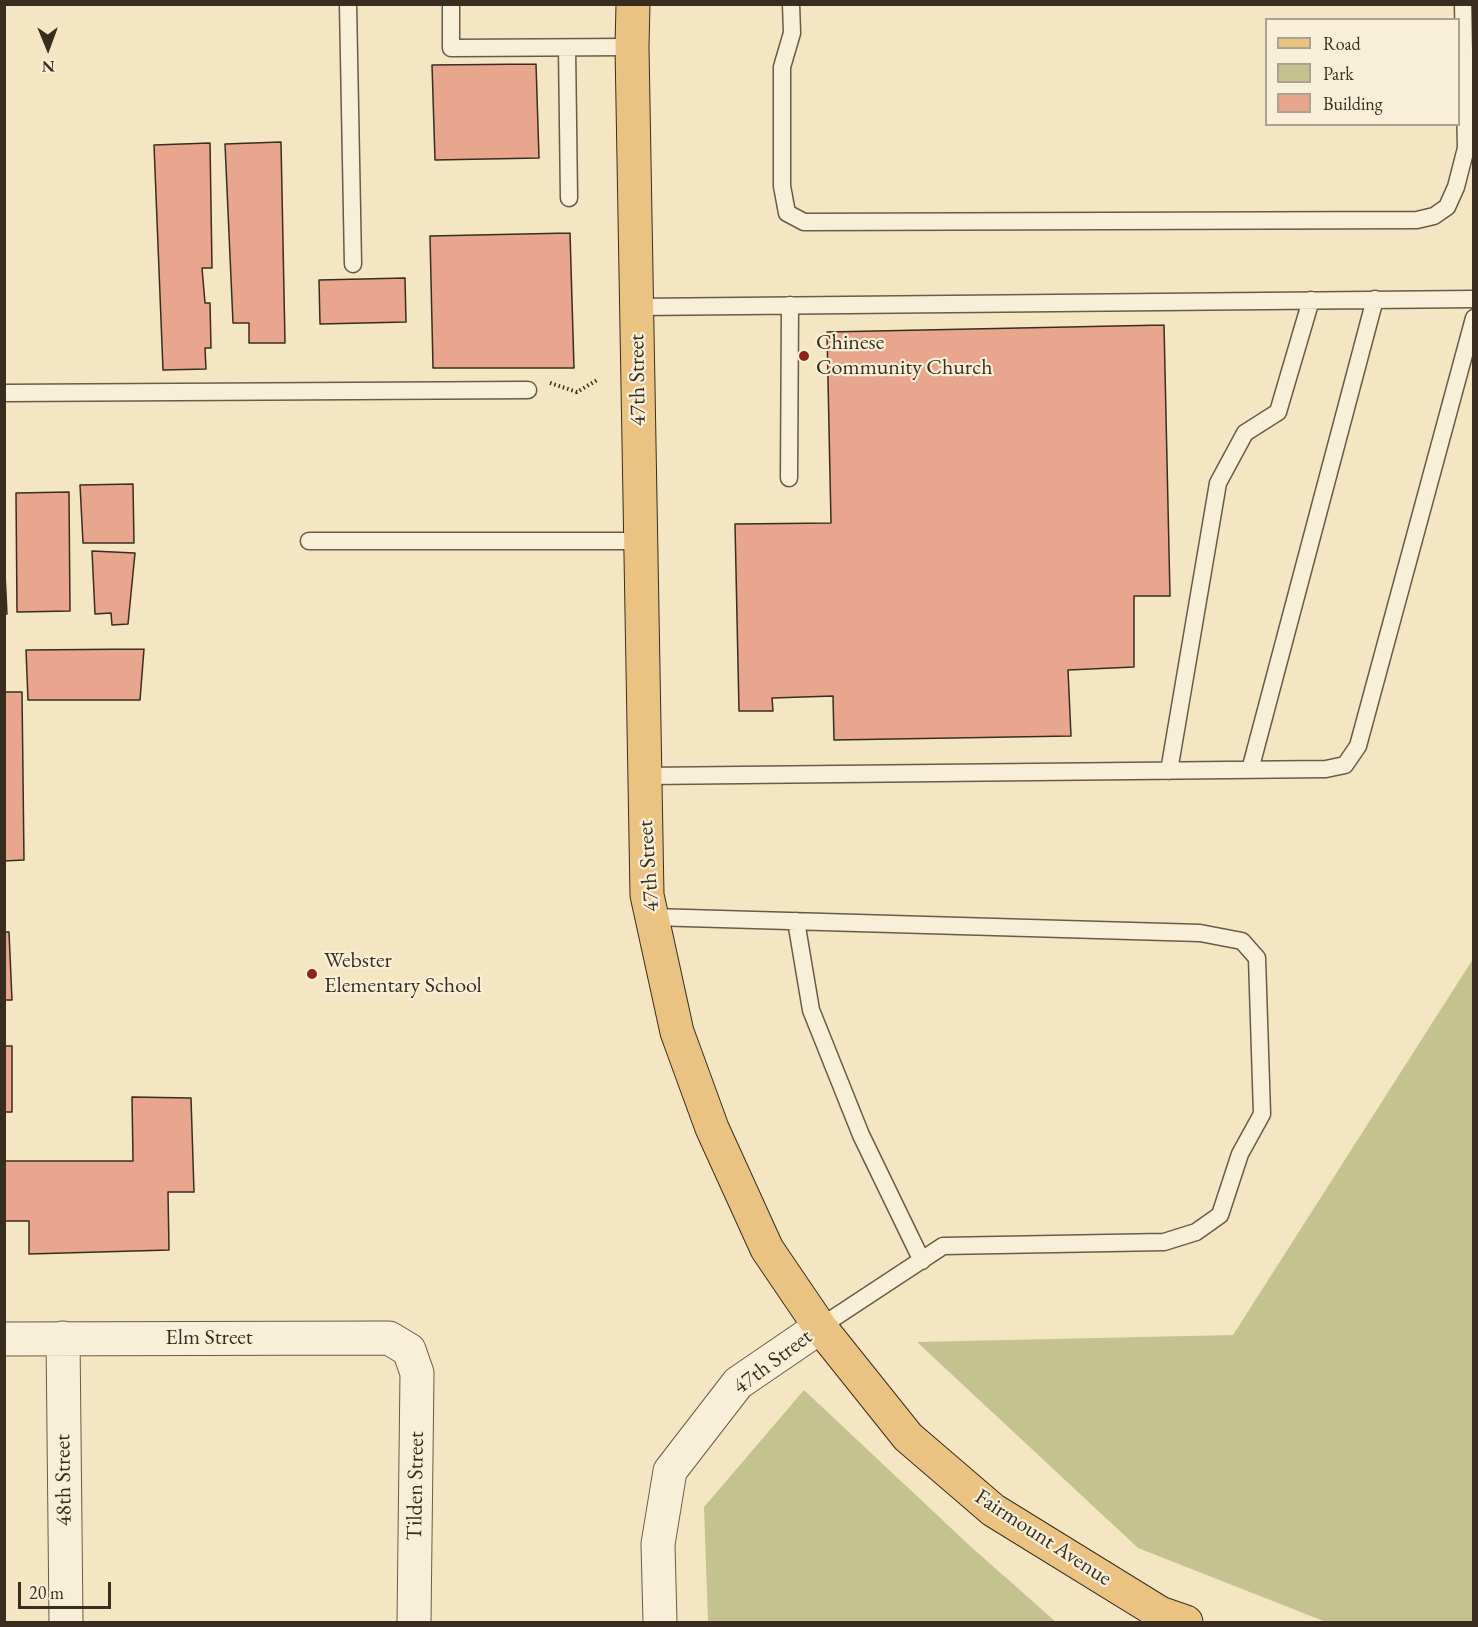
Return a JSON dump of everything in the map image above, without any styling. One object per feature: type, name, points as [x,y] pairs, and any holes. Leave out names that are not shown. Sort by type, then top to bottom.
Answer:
[{"type":"main road","name":"47th Street","points":[[633,4],[647,895],[677,1032],[712,1128],[767,1249],[820,1327]]},
{"type":"main road","name":"Fairmount Avenue","points":[[820,1327],[908,1437],[993,1510],[1160,1613],[1186,1623]]},
{"type":"street","name":"47th Street","points":[[660,1623],[658,1544],[670,1471],[738,1383],[820,1327]]},
{"type":"street","name":"48th Street","points":[[63,1338],[66,1623]]},
{"type":"street","name":"Elm Street","points":[[4,1339],[389,1338],[409,1350]]},
{"type":"street","name":"Tilden Street","points":[[409,1350],[417,1372],[414,1623]]},
{"type":"lane","points":[[348,4],[353,264]]},
{"type":"lane","points":[[451,4],[451,48],[632,46]]},
{"type":"lane","points":[[791,4],[792,33],[782,67],[782,186],[787,213],[804,222],[1417,220],[1434,216],[1448,207],[1456,187],[1466,148],[1463,4]]},
{"type":"lane","points":[[567,48],[569,198]]},
{"type":"lane","points":[[1250,770],[1375,299]]},
{"type":"lane","points":[[637,307],[1473,299]]},
{"type":"lane","points":[[1169,771],[1218,483],[1245,433],[1278,412],[1311,300]]},
{"type":"lane","points":[[789,478],[790,305]]},
{"type":"lane","points":[[645,776],[1326,769],[1345,765],[1358,746],[1473,318]]},
{"type":"lane","points":[[4,393],[528,390]]},
{"type":"lane","points":[[309,541],[641,541]]},
{"type":"lane","points":[[652,917],[1200,933],[1242,941],[1257,958],[1262,1114],[1240,1154],[1220,1215],[1196,1232],[1164,1242],[943,1246],[820,1327]]},
{"type":"lane","points":[[796,921],[810,1010],[861,1135],[922,1261]]},
{"type":"path","points":[[528,390],[544,381],[577,392],[597,380]]},
{"type":"green space","points":[[1473,959],[1473,1622],[1326,1622],[1138,1548],[917,1342],[1233,1335]]},
{"type":"green space","points":[[804,1390],[969,1545],[1056,1622],[708,1622],[704,1507]]},
{"type":"building","points":[[536,64],[539,158],[435,160],[432,65]]},
{"type":"building","points":[[281,142],[285,343],[249,343],[249,323],[233,323],[225,144]]},
{"type":"building","points":[[210,143],[212,268],[202,268],[205,303],[210,303],[211,348],[205,348],[206,369],[163,370],[154,145]]},
{"type":"building","points":[[570,233],[574,368],[433,368],[430,236]]},
{"type":"building","points":[[405,278],[406,322],[320,324],[319,280]]},
{"type":"building","points":[[1164,325],[1170,596],[1134,596],[1134,667],[1068,670],[1071,736],[834,740],[833,696],[772,698],[773,711],[739,711],[735,524],[831,523],[827,332]]},
{"type":"building","points":[[133,484],[134,543],[83,543],[80,485]]},
{"type":"building","points":[[69,492],[70,611],[17,612],[16,493]]},
{"type":"building","points":[[92,551],[135,553],[128,624],[112,625],[111,613],[95,614]]},
{"type":"building","points":[[4,553],[7,614],[4,614]]},
{"type":"building","points":[[144,649],[140,700],[28,700],[26,650]]},
{"type":"building","points":[[4,692],[22,692],[24,860],[4,861]]},
{"type":"building","points":[[4,932],[9,932],[12,1000],[4,1000]]},
{"type":"building","points":[[4,1046],[12,1046],[12,1112],[4,1112]]},
{"type":"building","points":[[132,1097],[191,1098],[194,1192],[168,1192],[169,1250],[29,1254],[29,1221],[4,1221],[4,1161],[133,1161]]},
{"type":"place","name":"Chinese Community Church","points":[[804,356]]},
{"type":"place","name":"Webster Elementary School","points":[[312,974]]}]
